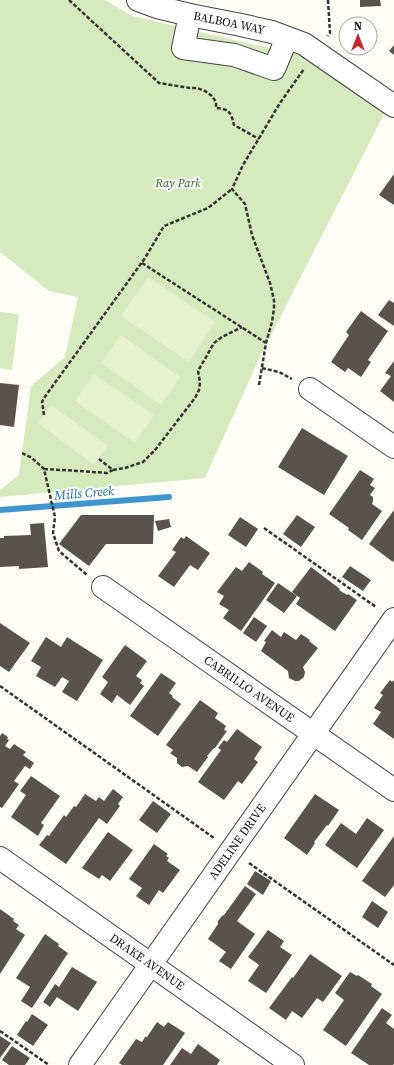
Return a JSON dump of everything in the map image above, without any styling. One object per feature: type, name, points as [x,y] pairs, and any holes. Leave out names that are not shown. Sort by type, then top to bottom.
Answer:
[{"type":"street","name":"BALBOA WAY","points":[[138,0],[157,7],[190,15],[272,32],[304,44],[394,106]]},
{"type":"street","points":[[190,15],[184,48],[234,55],[274,69],[287,38]]},
{"type":"street","points":[[310,389],[394,447]]},
{"type":"street","name":"CABRILLO AVENUE","points":[[103,587],[394,790]]},
{"type":"street","name":"ADELINE DRIVE","points":[[80,1065],[394,620]]},
{"type":"street","name":"DRAKE AVENUE","points":[[0,858],[293,1065]]},
{"type":"path","points":[[69,0],[159,83],[197,88],[205,91],[212,96],[216,102],[216,108],[223,108],[228,111],[232,116],[234,125],[259,139]]},
{"type":"path","points":[[44,415],[42,402],[44,398],[141,263],[164,226],[208,208],[232,189],[243,165],[280,103],[330,33],[328,0]]},
{"type":"path","points":[[232,189],[245,204],[252,235],[270,282],[274,300],[272,322],[266,343],[259,385]]},
{"type":"path","points":[[141,263],[266,343]]},
{"type":"path","points":[[44,469],[80,470],[107,473],[143,462],[155,450],[195,398],[200,386],[198,371],[214,343],[222,337],[242,327]]},
{"type":"path","points":[[262,368],[279,372],[310,389]]},
{"type":"path","points":[[22,453],[32,458],[44,469],[49,485],[55,517],[53,533],[59,551],[103,587]]},
{"type":"path","points":[[99,459],[113,470]]},
{"type":"path","points":[[264,528],[394,620]]},
{"type":"path","points":[[0,686],[394,965]]},
{"type":"path","points":[[0,1031],[49,1065]]},
{"type":"green space","name":"Ray Park","points":[[0,0],[105,0],[132,16],[299,55],[387,108],[259,359],[205,478],[0,497],[0,490],[19,475],[31,386],[65,357],[78,297],[49,291],[0,252]]},
{"type":"green space","points":[[148,277],[215,322],[189,362],[121,316]]},
{"type":"green space","points":[[0,312],[19,314],[12,370],[0,368]]},
{"type":"green space","points":[[121,335],[180,377],[161,405],[101,363]]},
{"type":"green space","points":[[94,374],[154,415],[135,443],[75,401]]},
{"type":"green space","points":[[51,405],[108,446],[94,465],[38,423]]},
{"type":"building","points":[[360,0],[380,0],[381,6],[360,7]]},
{"type":"building","points":[[394,45],[394,55],[389,51]]},
{"type":"building","points":[[394,174],[394,205],[379,195]]},
{"type":"building","points":[[389,300],[394,303],[394,326],[378,315]]},
{"type":"building","points":[[361,311],[388,331],[368,360],[371,362],[361,377],[348,368],[345,372],[331,362],[349,335],[346,332]]},
{"type":"building","points":[[394,361],[394,402],[380,391],[391,376],[385,373]]},
{"type":"building","points":[[0,383],[19,385],[14,427],[0,425]]},
{"type":"building","points":[[302,428],[348,456],[324,495],[278,467]]},
{"type":"building","points":[[360,470],[374,479],[370,485],[375,488],[370,495],[373,497],[372,504],[382,511],[362,540],[348,530],[349,528],[329,514]]},
{"type":"building","points":[[394,510],[394,560],[393,562],[369,544]]},
{"type":"building","points":[[81,515],[154,515],[153,544],[106,544],[89,566],[59,544]]},
{"type":"building","points":[[297,515],[315,527],[301,547],[283,534]]},
{"type":"building","points":[[240,517],[258,529],[246,547],[228,535]]},
{"type":"building","points":[[169,519],[171,527],[158,531],[155,521]]},
{"type":"building","points":[[44,523],[48,567],[19,569],[19,566],[0,567],[0,538],[4,538],[4,536],[31,535],[30,524]]},
{"type":"building","points":[[186,536],[210,553],[198,570],[190,565],[174,587],[158,576],[176,552],[172,550],[181,537],[184,539]]},
{"type":"building","points":[[249,562],[275,583],[241,631],[223,618],[229,610],[219,604],[224,596],[217,592],[236,567],[242,571]]},
{"type":"building","points":[[350,566],[371,580],[363,591],[342,577]]},
{"type":"building","points":[[311,567],[340,589],[339,590],[357,600],[335,631],[296,604],[300,598],[292,592]]},
{"type":"building","points":[[278,583],[297,596],[284,613],[266,600]]},
{"type":"building","points":[[254,617],[267,626],[256,642],[243,633]]},
{"type":"building","points":[[0,623],[30,643],[9,672],[0,666]]},
{"type":"building","points":[[272,630],[281,637],[284,632],[296,640],[301,634],[318,648],[303,667],[305,672],[304,677],[299,681],[289,678],[288,671],[261,651],[266,642],[264,641]]},
{"type":"building","points":[[46,637],[61,647],[67,637],[103,660],[77,701],[62,692],[69,681],[62,677],[55,687],[36,676],[41,667],[31,661]]},
{"type":"building","points":[[125,645],[147,661],[136,676],[142,680],[140,683],[144,686],[130,705],[117,695],[112,703],[100,694],[108,682],[102,677]]},
{"type":"building","points":[[161,673],[176,683],[169,693],[181,704],[158,736],[130,716]]},
{"type":"building","points":[[390,680],[392,682],[394,680],[394,739],[373,724],[381,712],[374,708],[383,695],[380,693]]},
{"type":"building","points":[[200,700],[218,713],[215,718],[226,726],[224,730],[227,731],[215,748],[207,756],[208,757],[197,772],[188,766],[182,767],[177,763],[177,758],[170,753],[173,750],[166,745]]},
{"type":"building","points":[[237,729],[262,747],[254,759],[258,762],[242,784],[238,781],[224,800],[198,782],[221,750],[218,748],[224,740],[227,742]]},
{"type":"building","points":[[2,733],[8,737],[7,739],[9,740],[5,746],[10,749],[14,744],[26,752],[23,755],[34,763],[30,769],[25,766],[14,781],[19,784],[2,808],[0,807],[0,736]]},
{"type":"building","points":[[31,776],[60,796],[41,823],[44,825],[38,836],[11,817],[26,795],[20,791]]},
{"type":"building","points":[[113,789],[123,797],[118,804],[120,806],[107,824],[99,818],[66,864],[39,845],[47,835],[49,836],[64,815],[66,817],[74,806],[76,807],[85,794],[96,801],[99,797],[104,801]]},
{"type":"building","points":[[315,794],[339,810],[314,842],[315,843],[307,855],[284,838]]},
{"type":"building","points":[[153,801],[171,814],[157,833],[139,820]]},
{"type":"building","points":[[367,818],[384,830],[357,868],[325,845],[341,823],[356,834]]},
{"type":"building","points":[[108,832],[133,850],[110,881],[102,875],[99,879],[82,868]]},
{"type":"building","points":[[394,836],[394,885],[385,897],[362,881]]},
{"type":"building","points":[[154,844],[168,854],[166,856],[169,858],[167,861],[180,870],[163,893],[159,890],[149,905],[136,896],[142,888],[129,879]]},
{"type":"building","points":[[255,871],[271,881],[263,895],[247,884]]},
{"type":"building","points":[[245,886],[256,894],[237,921],[255,934],[231,969],[219,961],[226,952],[208,939],[218,924],[218,921]]},
{"type":"building","points":[[372,901],[388,912],[378,928],[362,917]]},
{"type":"building","points":[[0,909],[14,919],[13,921],[19,925],[16,929],[25,935],[0,974]]},
{"type":"building","points":[[268,930],[284,941],[280,947],[292,955],[266,993],[248,981],[259,965],[248,957]]},
{"type":"building","points":[[45,934],[59,944],[58,946],[68,953],[32,1008],[21,1001],[30,987],[16,978]]},
{"type":"building","points":[[310,954],[342,976],[323,1002],[317,998],[302,1018],[292,1011],[286,1020],[269,1008]]},
{"type":"building","points":[[72,967],[97,982],[78,1011],[57,997],[50,1007],[43,1002],[55,984],[59,987]]},
{"type":"building","points":[[350,972],[372,984],[371,986],[382,994],[346,1046],[323,1030],[344,1000],[335,993]]},
{"type":"building","points":[[382,1008],[392,1015],[386,1023],[394,1029],[394,1064],[369,1065],[351,1053]]},
{"type":"building","points":[[32,1014],[48,1025],[33,1046],[17,1035]]},
{"type":"building","points":[[157,1022],[164,1027],[168,1022],[185,1033],[163,1065],[122,1065],[119,1063],[136,1039],[142,1042]]},
{"type":"building","points":[[0,1036],[11,1043],[0,1058]]},
{"type":"building","points":[[198,1044],[220,1060],[217,1065],[170,1065],[182,1048],[191,1054]]},
{"type":"building","points":[[12,1046],[30,1058],[25,1065],[9,1065],[2,1060]]},
{"type":"waterway","name":"Mills Creek","points":[[0,510],[169,497]]}]
